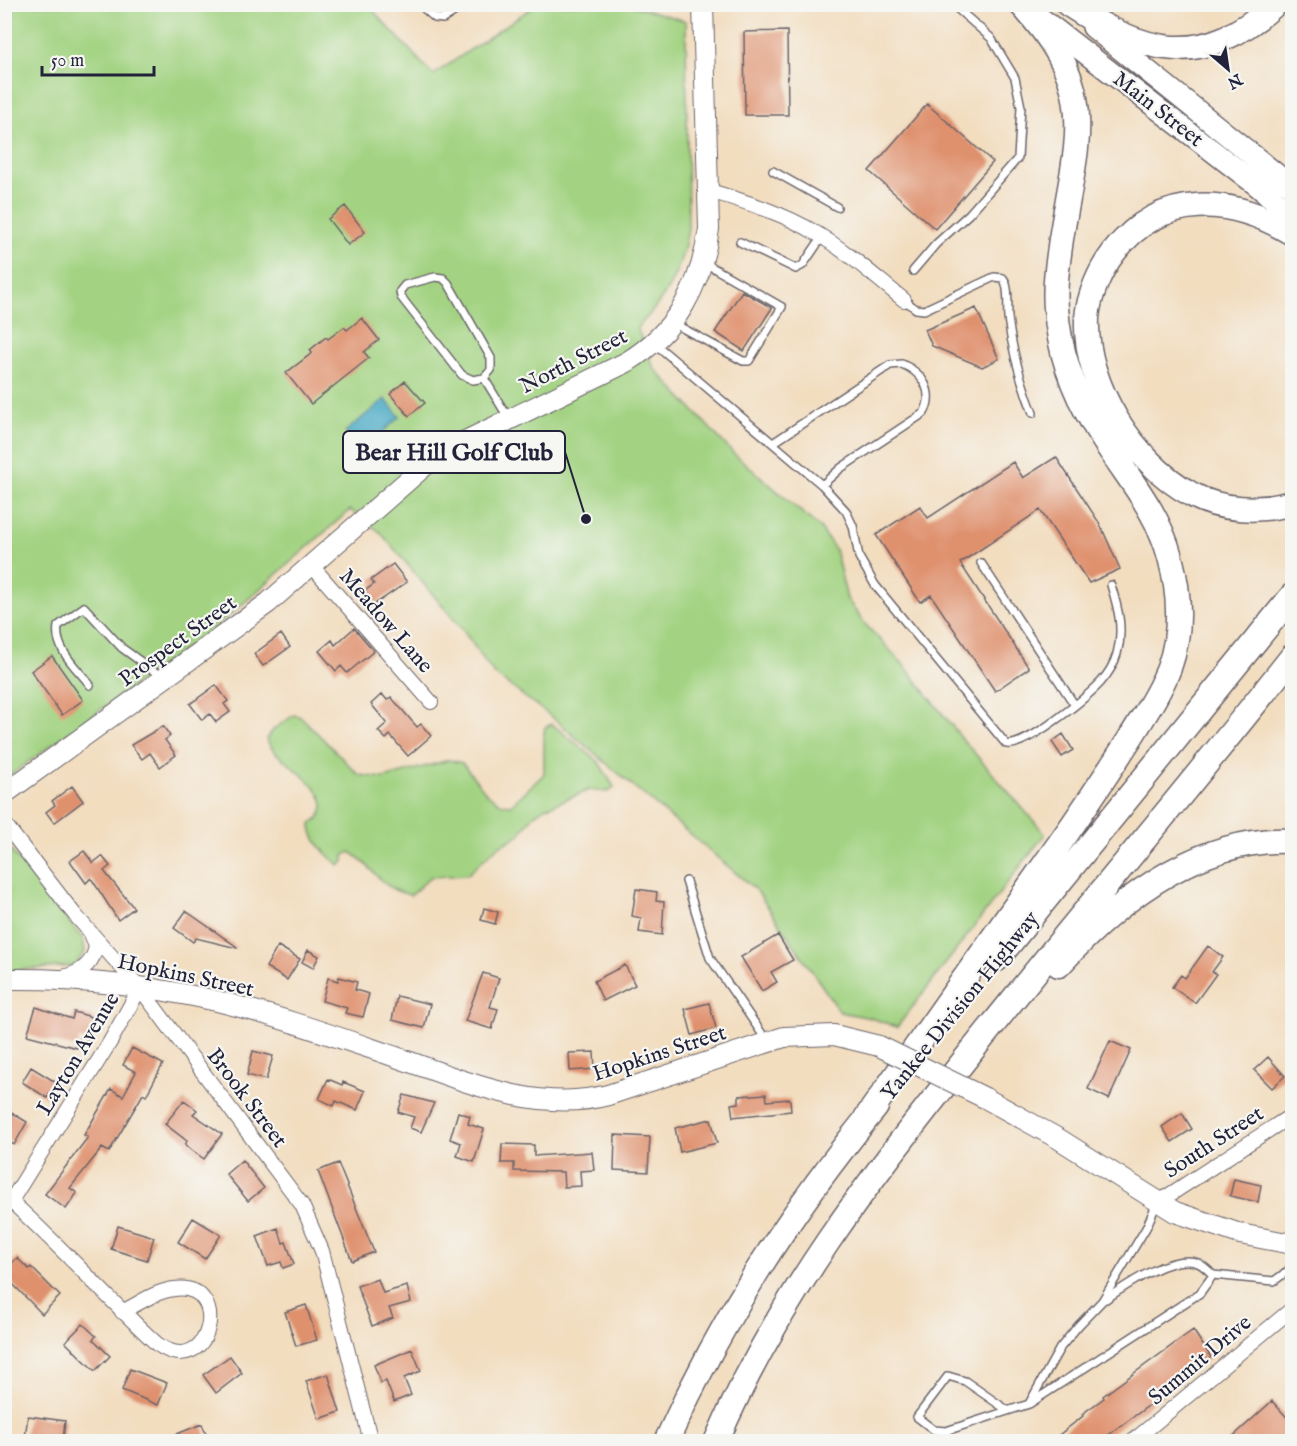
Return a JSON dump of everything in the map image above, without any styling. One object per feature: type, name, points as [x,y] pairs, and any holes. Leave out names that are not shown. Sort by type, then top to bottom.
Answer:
[{"type":"highway","points":[[866,1119],[1100,786],[1161,686],[1178,632],[1176,583],[1161,531],[1139,490],[1095,428],[1076,392],[1063,356],[1055,296],[1077,141],[1077,104],[1070,75],[1060,55],[1022,4]]},
{"type":"highway","points":[[1066,4],[1107,30],[1134,41],[1159,47],[1186,47],[1202,46],[1233,35],[1259,19],[1275,4]]},
{"type":"highway","points":[[1293,233],[1250,212],[1232,207],[1196,205],[1160,214],[1132,232],[1105,264],[1094,287],[1087,326],[1093,366],[1111,406],[1148,461],[1171,482],[1192,496],[1228,507],[1259,508],[1293,503]]},
{"type":"highway","name":"Yankee Division Highway","points":[[666,1442],[708,1354],[754,1273],[800,1204],[866,1119],[1293,596]]},
{"type":"highway","name":"Yankee Division Highway","points":[[716,1442],[743,1382],[795,1290],[840,1220],[910,1129],[1293,657]]},
{"type":"highway","points":[[910,1129],[1067,957],[1112,915],[1147,887],[1177,868],[1215,851],[1253,843],[1293,841]]},
{"type":"main road","name":"Main Street","points":[[1022,4],[1293,215]]},
{"type":"main road","name":"Main Street","points":[[1066,4],[1293,187]]},
{"type":"main road","name":"North Street","points":[[370,514],[437,455],[627,362],[654,343],[673,323],[690,298],[704,262],[709,229],[710,191],[703,5]]},
{"type":"main road","name":"Prospect Street","points":[[4,794],[268,603],[370,514]]},
{"type":"main road","name":"Hopkins Street","points":[[4,979],[58,978],[140,988],[218,1002],[320,1032],[479,1085],[527,1097],[556,1101],[586,1100],[608,1095],[767,1041],[796,1035],[845,1036],[879,1046],[985,1098],[1059,1139],[1157,1203],[1219,1227],[1293,1245]]},
{"type":"street","points":[[710,191],[769,211],[822,237],[904,300]]},
{"type":"street","name":"Meadow Lane","points":[[312,566],[431,702]]},
{"type":"street","name":"Brook Street","points":[[4,823],[88,930],[140,988],[288,1184],[308,1216],[333,1292],[371,1442]]},
{"type":"street","points":[[58,978],[79,972],[91,960],[96,945],[88,930]]},
{"type":"street","name":"Layton Avenue","points":[[8,1198],[110,1042],[140,988]]},
{"type":"street","name":"South Street","points":[[1157,1203],[1293,1115]]},
{"type":"street","points":[[8,1198],[122,1311],[157,1344],[173,1352],[185,1352],[196,1347],[209,1328],[206,1305],[199,1296],[183,1289],[165,1291],[122,1311]]},
{"type":"street","name":"Summit Drive","points":[[1132,1442],[1293,1310]]},
{"type":"lane","points":[[419,4],[440,19],[448,18],[466,4]]},
{"type":"lane","points":[[913,271],[936,244],[969,214],[1018,158],[1022,107],[1015,78],[991,38],[952,4]]},
{"type":"lane","points":[[772,171],[837,207]]},
{"type":"lane","points":[[740,242],[796,269],[804,264],[822,237]]},
{"type":"lane","points":[[673,323],[743,361],[749,361],[782,307],[704,262]]},
{"type":"lane","points":[[904,300],[916,309],[924,310],[996,276],[1003,278],[1006,284],[1014,356],[1033,413]]},
{"type":"lane","points":[[437,277],[446,280],[491,358],[491,370],[484,378],[473,380],[462,375],[401,297],[404,285],[437,277]]},
{"type":"lane","points":[[654,343],[822,485],[841,504],[850,519],[859,557],[875,585],[1006,744],[1012,746],[1027,740],[1100,683],[1117,655],[1121,632],[1111,585]]},
{"type":"lane","points":[[773,443],[879,371],[896,363],[911,368],[929,393],[930,400],[924,413],[841,468],[822,485]]},
{"type":"lane","points":[[484,378],[509,419]]},
{"type":"lane","points":[[981,562],[1074,704]]},
{"type":"lane","points":[[90,685],[57,639],[58,626],[84,607],[122,648],[165,679]]},
{"type":"lane","points":[[686,881],[710,958],[767,1041]]},
{"type":"lane","points":[[1029,1404],[1060,1348],[1102,1301],[1146,1228],[1157,1203]]},
{"type":"lane","points":[[1102,1301],[1137,1278],[1180,1262],[1198,1263],[1213,1275],[1275,1281],[1289,1270],[1293,1262]]},
{"type":"lane","points":[[1007,1410],[965,1381],[948,1376],[917,1417],[934,1430],[946,1431],[1029,1404],[1200,1293],[1213,1275]]},
{"type":"green space","points":[[5,5],[368,5],[433,75],[536,5],[630,5],[686,21],[688,229],[682,257],[671,283],[656,306],[637,328],[654,368],[732,452],[820,528],[835,549],[847,599],[864,623],[904,665],[964,741],[1045,834],[897,1027],[871,1018],[840,1012],[757,891],[553,718],[494,674],[462,629],[380,532],[350,510],[228,617],[5,779]]},
{"type":"green space","points":[[294,715],[301,717],[359,775],[384,778],[449,760],[462,763],[487,794],[502,804],[511,805],[544,774],[544,733],[545,727],[552,724],[598,761],[614,787],[608,792],[589,790],[545,808],[533,816],[519,835],[496,848],[467,875],[430,877],[411,895],[391,888],[350,852],[344,856],[344,862],[340,865],[316,841],[311,824],[321,815],[323,805],[320,795],[312,784],[274,751],[266,739],[274,729]]},
{"type":"green space","points":[[4,842],[83,939],[85,952],[74,966],[5,971]]},
{"type":"water","points":[[385,399],[400,417],[361,450],[345,432]]},
{"type":"building","points":[[787,31],[788,115],[745,115],[744,32]]},
{"type":"building","points":[[927,104],[993,162],[935,229],[869,171]]},
{"type":"building","points":[[345,206],[365,232],[348,245],[328,219]]},
{"type":"building","points":[[742,291],[772,308],[744,351],[715,332]]},
{"type":"building","points":[[976,308],[999,359],[982,367],[932,346],[925,330]]},
{"type":"building","points":[[362,318],[379,340],[364,352],[369,358],[311,404],[286,373],[312,353],[310,350],[326,337],[328,339],[344,327],[347,330]]},
{"type":"building","points":[[405,381],[425,403],[409,416],[390,394]]},
{"type":"building","points":[[1056,457],[1100,524],[1120,569],[1089,583],[1040,510],[960,563],[1029,668],[995,691],[931,595],[920,602],[876,535],[920,506],[928,518],[1013,462],[1023,478]]},
{"type":"building","points":[[393,564],[407,582],[372,606],[362,593],[374,584],[371,580]]},
{"type":"building","points":[[354,628],[374,651],[347,673],[341,666],[336,671],[319,651],[332,640],[335,645]]},
{"type":"building","points":[[281,634],[290,647],[263,666],[254,654]]},
{"type":"building","points":[[52,656],[83,700],[62,715],[31,671]]},
{"type":"building","points":[[216,685],[228,701],[224,704],[230,712],[216,722],[210,714],[202,720],[190,704]]},
{"type":"building","points":[[382,694],[387,700],[391,697],[417,727],[421,724],[431,736],[408,756],[390,735],[386,739],[378,731],[387,723],[371,704]]},
{"type":"building","points":[[163,726],[170,736],[165,740],[176,755],[160,767],[150,753],[142,759],[131,745]]},
{"type":"building","points":[[1063,734],[1073,750],[1062,757],[1052,742]]},
{"type":"building","points":[[72,786],[83,801],[54,823],[46,812],[55,805],[52,801]]},
{"type":"building","points":[[84,851],[93,863],[102,856],[110,866],[104,871],[134,908],[118,920],[91,878],[86,883],[70,861]]},
{"type":"building","points":[[636,889],[657,892],[656,901],[664,902],[662,935],[639,932],[641,918],[632,916]]},
{"type":"building","points":[[484,908],[498,912],[495,924],[481,920]]},
{"type":"building","points":[[186,911],[237,948],[196,938],[193,942],[174,928]]},
{"type":"building","points":[[778,935],[793,960],[771,972],[777,982],[762,991],[741,957]]},
{"type":"building","points":[[278,946],[300,959],[287,980],[266,967]]},
{"type":"building","points":[[1208,946],[1223,957],[1212,972],[1216,974],[1195,1003],[1172,987],[1181,975],[1185,978]]},
{"type":"building","points":[[308,950],[319,956],[313,968],[302,962]]},
{"type":"building","points":[[625,965],[635,985],[603,1001],[594,981]]},
{"type":"building","points":[[483,973],[499,978],[490,1007],[498,1009],[492,1029],[465,1021]]},
{"type":"building","points":[[339,977],[357,982],[355,990],[369,994],[363,1017],[345,1013],[347,1008],[322,1001],[328,978],[338,981]]},
{"type":"building","points":[[397,996],[430,1004],[424,1028],[392,1020]]},
{"type":"building","points":[[709,1003],[716,1028],[692,1035],[685,1009]]},
{"type":"building","points":[[36,1007],[72,1019],[74,1012],[95,1018],[88,1041],[79,1039],[77,1048],[27,1035]]},
{"type":"building","points":[[1110,1041],[1131,1050],[1109,1099],[1088,1089]]},
{"type":"building","points":[[132,1048],[163,1064],[146,1096],[143,1094],[109,1152],[102,1148],[70,1188],[77,1193],[66,1209],[45,1194],[88,1137],[84,1135],[111,1089],[123,1096],[136,1072],[123,1065]]},
{"type":"building","points":[[253,1051],[273,1056],[266,1080],[247,1075]]},
{"type":"building","points":[[594,1052],[595,1069],[570,1071],[569,1053]]},
{"type":"building","points":[[1268,1057],[1285,1076],[1272,1088],[1254,1070]]},
{"type":"building","points":[[31,1067],[57,1083],[47,1098],[22,1082]]},
{"type":"building","points":[[328,1079],[365,1091],[357,1110],[336,1101],[334,1106],[319,1099]]},
{"type":"building","points":[[766,1094],[767,1101],[790,1099],[791,1111],[733,1117],[731,1104],[739,1103],[739,1096]]},
{"type":"building","points":[[404,1095],[434,1103],[421,1132],[410,1128],[414,1117],[398,1112]]},
{"type":"building","points":[[184,1100],[197,1110],[193,1114],[222,1134],[204,1159],[185,1145],[187,1141],[165,1124]]},
{"type":"building","points":[[4,1108],[27,1122],[14,1145],[4,1139]]},
{"type":"building","points":[[458,1112],[470,1116],[468,1124],[484,1129],[474,1162],[457,1156],[461,1143],[450,1139]]},
{"type":"building","points":[[1182,1113],[1192,1129],[1172,1142],[1162,1127]]},
{"type":"building","points":[[711,1119],[717,1143],[680,1152],[675,1128]]},
{"type":"building","points":[[615,1135],[650,1137],[648,1172],[614,1170]]},
{"type":"building","points":[[502,1144],[534,1145],[534,1156],[592,1152],[594,1170],[580,1171],[581,1186],[564,1187],[563,1172],[514,1171],[514,1163],[501,1163]]},
{"type":"building","points":[[242,1160],[264,1188],[248,1201],[226,1174]]},
{"type":"building","points":[[338,1163],[374,1252],[352,1261],[318,1171]]},
{"type":"building","points":[[1234,1179],[1261,1185],[1258,1202],[1230,1196]]},
{"type":"building","points":[[193,1218],[221,1235],[205,1259],[178,1242]]},
{"type":"building","points":[[118,1226],[154,1237],[147,1260],[111,1249]]},
{"type":"building","points":[[278,1228],[294,1264],[283,1268],[281,1262],[268,1266],[257,1236]]},
{"type":"building","points":[[17,1258],[29,1269],[31,1267],[60,1296],[42,1314],[4,1275],[4,1270]]},
{"type":"building","points":[[378,1279],[383,1293],[407,1286],[411,1302],[389,1308],[393,1318],[372,1326],[357,1286]]},
{"type":"building","points":[[306,1305],[317,1340],[296,1346],[285,1312]]},
{"type":"building","points":[[83,1324],[96,1336],[93,1339],[110,1356],[95,1371],[65,1342]]},
{"type":"building","points":[[1193,1330],[1211,1357],[1166,1390],[1167,1392],[1099,1442],[1050,1442],[1104,1398],[1103,1396]]},
{"type":"building","points":[[412,1349],[421,1371],[404,1378],[411,1395],[394,1402],[386,1381],[381,1383],[374,1365]]},
{"type":"building","points":[[230,1356],[242,1373],[216,1393],[203,1375]]},
{"type":"building","points":[[130,1369],[167,1383],[158,1405],[122,1390]]},
{"type":"building","points":[[328,1374],[340,1412],[319,1419],[306,1381]]},
{"type":"building","points":[[1272,1401],[1293,1424],[1293,1442],[1227,1442]]},
{"type":"building","points":[[28,1416],[65,1421],[63,1440],[25,1437]]},
{"type":"building","points":[[202,1424],[209,1442],[159,1442],[159,1441]]},
{"type":"place","name":"Bear Hill Golf Club","points":[[586,519]]}]
